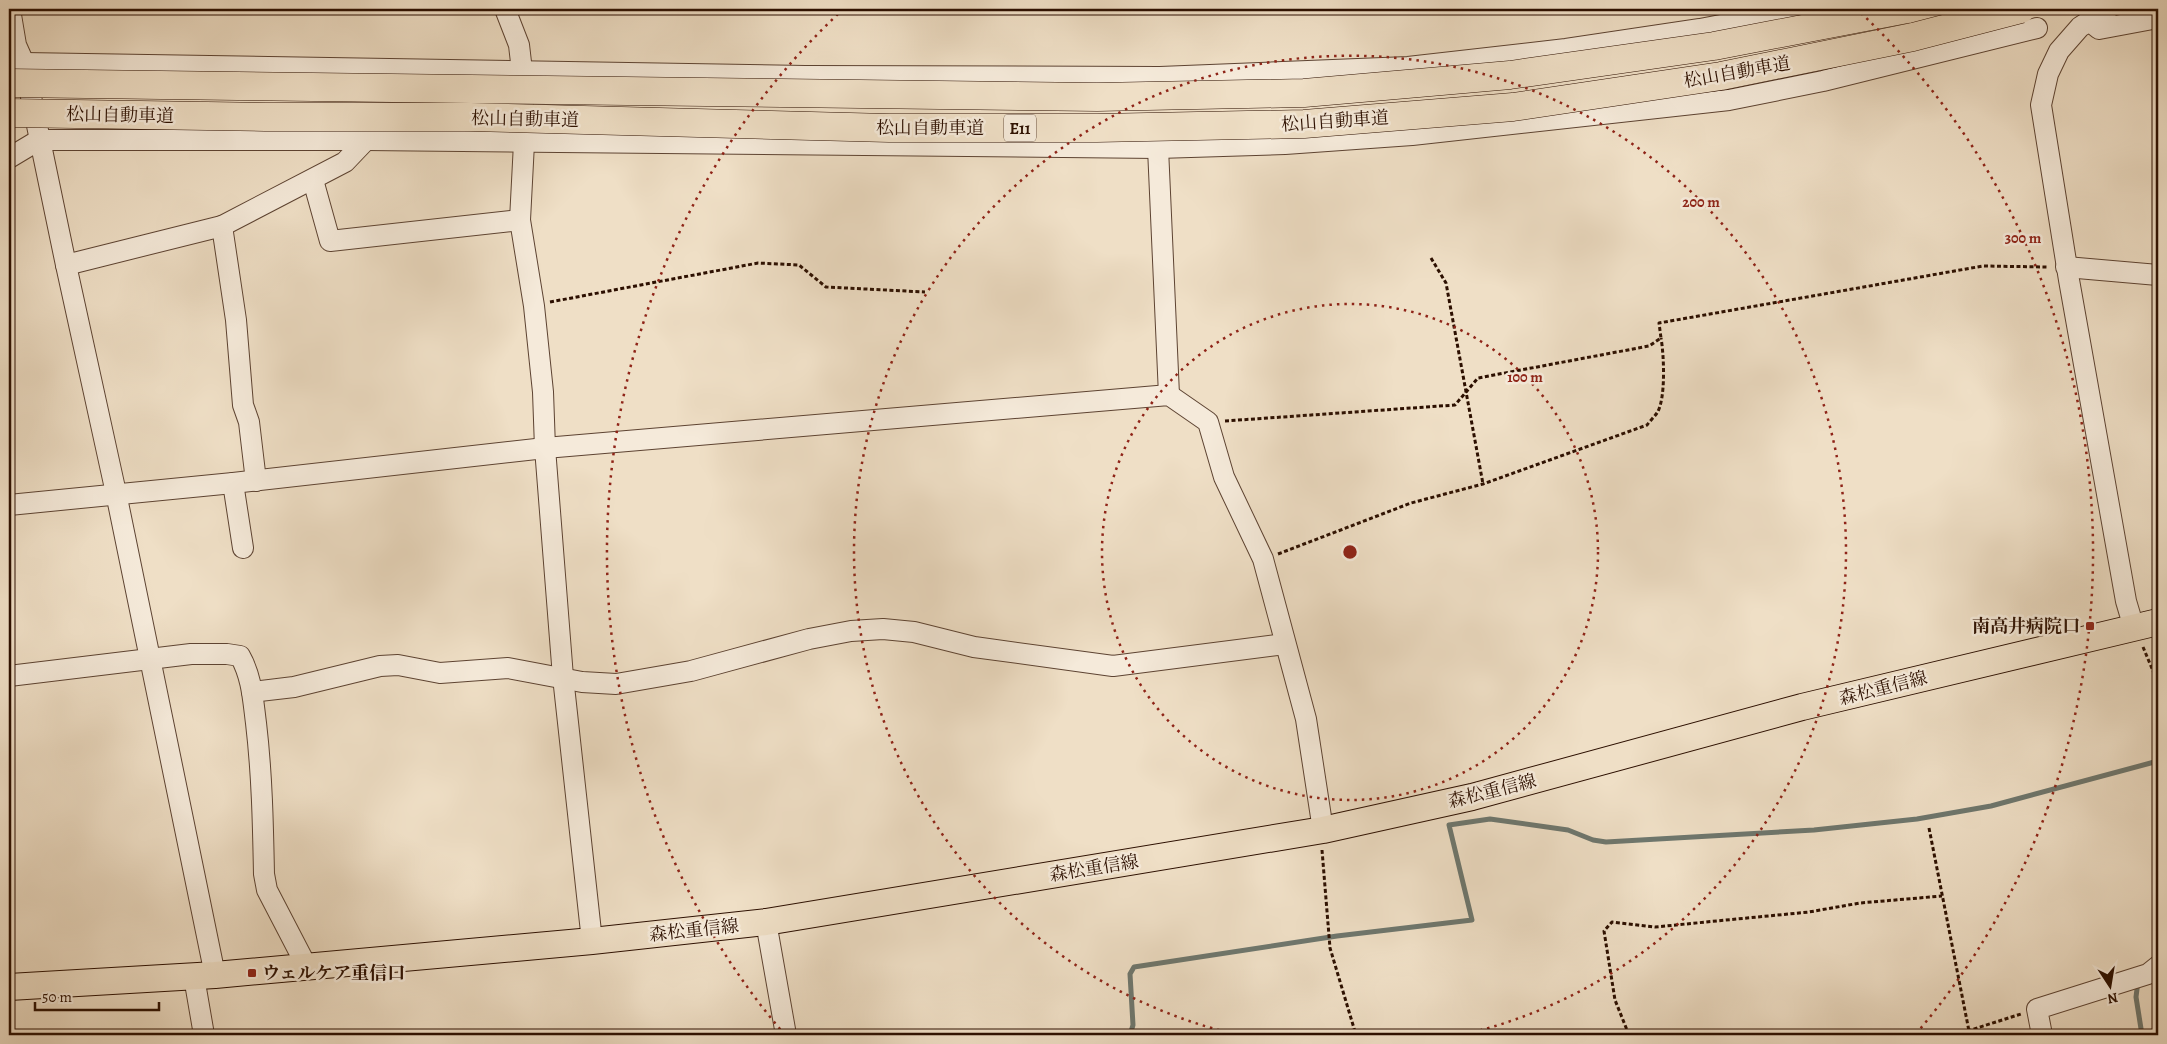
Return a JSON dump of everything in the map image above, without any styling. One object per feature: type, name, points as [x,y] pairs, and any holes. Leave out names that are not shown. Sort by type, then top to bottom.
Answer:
[{"type":"highway","name":"松山自動車道","points":[[17,73],[1096,97],[1304,93],[1510,75],[1714,46],[1907,9]]},
{"type":"highway","name":"松山自動車道","points":[[9,113],[265,117],[471,117],[889,128],[1096,128],[1304,124],[1513,107],[1721,76],[2030,15]]},
{"type":"main road","name":"森松重信線","points":[[9,987],[204,976],[592,941],[766,922],[1323,830],[1472,797],[1802,707],[2146,625]]},
{"type":"street","points":[[10,9],[12,44],[17,73],[39,140],[150,659],[204,976],[204,1035]]},
{"type":"street","points":[[505,9],[519,45],[522,71],[524,143],[520,220],[534,306],[543,392],[545,448],[563,677],[592,941]]},
{"type":"street","points":[[17,73],[522,71],[805,76],[1160,77],[1408,67],[1566,50],[1700,29],[1804,9]]},
{"type":"street","points":[[2108,9],[2080,27],[2058,51],[2048,74],[2041,105],[2066,267],[2126,601],[2146,625]]},
{"type":"street","points":[[9,158],[39,140],[366,140],[1158,148],[1285,144],[1412,135],[1729,100],[1823,80],[2030,15],[2058,51]]},
{"type":"street","points":[[2089,21],[2099,28],[2158,18]]},
{"type":"street","points":[[66,265],[222,226],[314,180],[345,162],[366,140]]},
{"type":"street","points":[[1158,148],[1169,394]]},
{"type":"street","points":[[314,180],[330,241],[520,220]]},
{"type":"street","points":[[222,226],[236,320],[243,405],[249,422],[256,481]]},
{"type":"street","points":[[2066,267],[2158,275]]},
{"type":"street","points":[[9,505],[116,493],[256,481],[545,448],[1169,394],[1208,422],[1224,477],[1263,559],[1306,719],[1323,830]]},
{"type":"street","points":[[232,483],[243,548]]},
{"type":"street","points":[[252,692],[294,687],[380,666],[398,665],[440,672],[508,668],[582,682],[616,684],[691,671],[809,639],[851,631],[883,629],[914,632],[974,647],[1113,666],[1286,644]]},
{"type":"street","points":[[9,676],[191,654],[240,656],[246,666],[252,692],[262,771],[264,874],[267,890],[307,967]]},
{"type":"street","points":[[766,922],[786,1035]]},
{"type":"street","points":[[2042,1035],[2037,1010],[2148,974],[2158,966]]},
{"type":"path","points":[[1431,258],[1446,283],[1483,484]]},
{"type":"path","points":[[534,306],[758,263],[799,265],[826,287],[925,292]]},
{"type":"path","points":[[1263,559],[1411,503],[1483,484],[1646,425],[1658,412],[1663,384],[1664,355],[1660,323],[1982,266],[2066,267]]},
{"type":"path","points":[[1208,422],[1454,405],[1466,394],[1478,378],[1650,346],[1661,338]]},
{"type":"path","points":[[2146,625],[2158,683]]},
{"type":"path","points":[[1929,828],[1969,1031]]},
{"type":"path","points":[[1323,830],[1322,845],[1330,948],[1356,1035]]},
{"type":"path","points":[[1629,1035],[1615,1000],[1608,962],[1604,931],[1612,922],[1654,927],[1809,912],[1860,903],[1942,896]]},
{"type":"path","points":[[1955,1035],[2037,1010]]},
{"type":"waterway","points":[[1130,1035],[1133,1025],[1130,974],[1134,967],[1337,936],[1472,920],[1449,825],[1490,819],[1568,830],[1593,840],[1606,842],[1814,830],[1917,819],[1991,806],[2158,761]]},
{"type":"waterway","points":[[2138,981],[2136,997],[2142,1035]]},
{"type":"place","name":"南高井病院口","points":[[2090,626]]},
{"type":"place","name":"ウェルケア重信口","points":[[252,973]]}]
